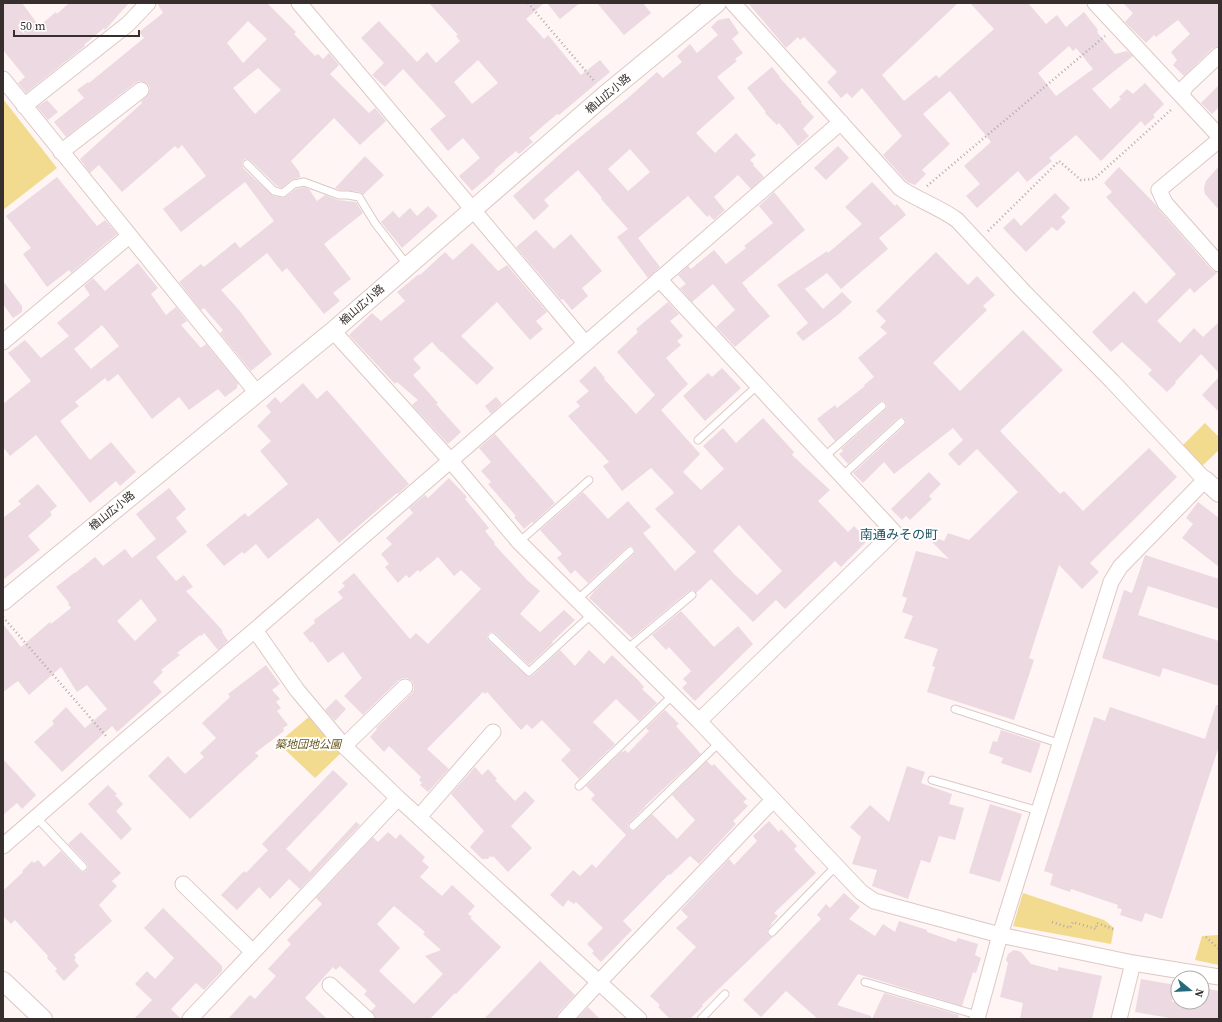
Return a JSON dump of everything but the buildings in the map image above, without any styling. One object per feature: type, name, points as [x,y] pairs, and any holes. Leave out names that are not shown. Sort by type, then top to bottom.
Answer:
[{"type":"street","points":[[24,106],[128,24],[148,3]]},
{"type":"street","points":[[299,3],[585,344]]},
{"type":"street","name":"楢山広小路","points":[[3,601],[333,330],[606,95],[717,3]]},
{"type":"street","points":[[733,3],[900,188],[914,197],[947,213],[957,220],[1025,293],[1219,493]]},
{"type":"street","points":[[1095,3],[1219,136]]},
{"type":"street","points":[[1181,95],[1186,86],[1219,55]]},
{"type":"street","points":[[3,79],[257,393]]},
{"type":"street","points":[[61,152],[141,90]]},
{"type":"street","points":[[3,846],[116,747],[255,630],[841,122]]},
{"type":"street","points":[[1219,140],[1159,190],[1165,203],[1219,264]]},
{"type":"street","points":[[3,342],[129,236]]},
{"type":"street","points":[[659,279],[894,532],[699,721]]},
{"type":"street","points":[[333,330],[450,460],[519,542],[699,721],[861,892],[874,901],[1000,936],[1133,963],[1219,978]]},
{"type":"street","points":[[977,1017],[1000,936],[1111,582],[1120,567],[1205,480]]},
{"type":"street","points":[[255,630],[297,690],[344,746],[398,798],[640,1019]]},
{"type":"street","points":[[344,746],[405,687]]},
{"type":"street","points":[[419,817],[493,732]]},
{"type":"street","points":[[190,1019],[398,798]]},
{"type":"street","points":[[565,1019],[773,800]]},
{"type":"street","points":[[183,884],[253,952]]},
{"type":"street","points":[[1119,1019],[1133,963]]},
{"type":"street","points":[[3,981],[43,1019]]},
{"type":"street","points":[[330,985],[367,1019]]},
{"type":"lane","points":[[247,164],[274,192],[284,193],[294,184],[304,182],[339,195],[359,197],[375,223],[408,266]]},
{"type":"lane","points":[[698,440],[758,385]]},
{"type":"lane","points":[[824,457],[882,406]]},
{"type":"lane","points":[[842,476],[901,422]]},
{"type":"lane","points":[[519,542],[589,480]]},
{"type":"lane","points":[[577,600],[630,551]]},
{"type":"lane","points":[[627,649],[692,595]]},
{"type":"lane","points":[[492,637],[529,672],[592,614]]},
{"type":"lane","points":[[579,786],[673,695]]},
{"type":"lane","points":[[955,709],[1061,744]]},
{"type":"lane","points":[[633,826],[719,743]]},
{"type":"lane","points":[[932,780],[1039,811]]},
{"type":"lane","points":[[36,817],[82,867]]},
{"type":"lane","points":[[772,932],[836,866]]},
{"type":"lane","points":[[864,982],[977,1017]]},
{"type":"lane","points":[[701,1019],[725,994]]},
{"type":"path","points":[[528,3],[606,95]]},
{"type":"path","points":[[914,197],[1116,27]]},
{"type":"path","points":[[978,241],[1059,161],[1081,180],[1094,179],[1175,106],[1181,95]]},
{"type":"path","points":[[3,617],[116,747]]},
{"type":"path","points":[[1052,922],[1070,928],[1073,922],[1096,929],[1097,923],[1113,929]]},
{"type":"path","points":[[1206,937],[1219,949]]},
{"type":"green space","points":[[3,99],[57,168],[3,210]]},
{"type":"green space","points":[[1205,423],[1219,437],[1219,450],[1201,467],[1181,447]]},
{"type":"green space","name":"築地団地公園","points":[[310,716],[341,753],[315,778],[278,743]]},
{"type":"green space","points":[[1023,893],[1104,920],[1114,928],[1111,944],[1013,926]]},
{"type":"green space","points":[[1219,935],[1219,965],[1195,960],[1202,936]]},
{"type":"district","name":"南通みその町","points":[[899,534]]}]
